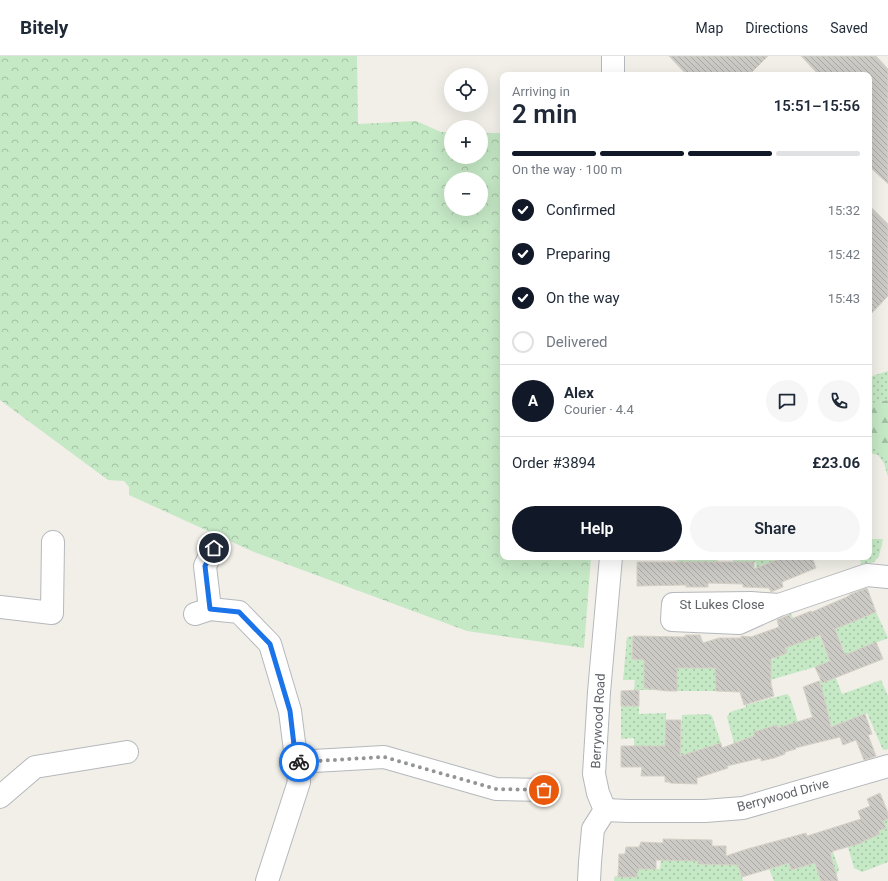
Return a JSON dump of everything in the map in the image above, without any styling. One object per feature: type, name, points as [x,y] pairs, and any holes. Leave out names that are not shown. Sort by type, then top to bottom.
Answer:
[{"type":"street","points":[[613,56],[613,72]]},
{"type":"street","points":[[0,607],[52,620],[53,542]]},
{"type":"street","points":[[214,548],[205,566],[202,611],[239,612],[270,644],[290,711],[298,782],[273,879]]},
{"type":"street","name":"Berrywood Road","points":[[604,810],[598,793],[594,774],[599,692],[611,560]]},
{"type":"street","name":"St Lukes Close","points":[[779,605],[867,574],[888,577]]},
{"type":"street","points":[[0,797],[35,768],[127,752]]},
{"type":"street","points":[[296,762],[384,757],[496,789],[544,790]]},
{"type":"street","name":"Berrywood Drive","points":[[604,810],[705,811],[743,808],[888,766]]},
{"type":"street","points":[[589,881],[593,829],[604,810]]},
{"type":"green space","points":[[0,56],[357,56],[358,124],[416,121],[444,132],[444,164],[488,164],[488,133],[500,133],[500,560],[591,560],[584,648],[467,631],[254,552],[129,495],[129,487],[124,481],[108,480],[0,400]]},
{"type":"green space","points":[[888,371],[888,400],[872,403],[872,376]]},
{"type":"green space","points":[[888,400],[888,456],[872,445],[872,403]]},
{"type":"green space","points":[[872,445],[888,456],[888,477],[884,463],[878,455],[872,454]]},
{"type":"green space","points":[[872,539],[883,539],[879,556],[874,562],[861,566],[860,560],[872,560]]},
{"type":"green space","points":[[677,560],[718,560],[718,562],[677,562]]},
{"type":"green space","points":[[733,560],[774,561],[760,566],[767,583],[757,584],[756,562],[733,562]]},
{"type":"green space","points":[[876,612],[888,638],[815,667],[770,680],[771,660],[774,659],[764,633],[765,632],[772,649],[798,637],[789,613],[791,613],[793,618],[819,635],[828,656],[844,650],[835,629]]},
{"type":"green space","points":[[633,636],[632,659],[644,660],[660,690],[634,690],[635,680],[623,680],[627,637]]},
{"type":"green space","points":[[716,659],[716,691],[677,691],[677,674],[675,668],[707,668]]},
{"type":"green space","points":[[835,676],[842,694],[881,680],[888,696],[888,749],[883,750],[867,713],[831,726],[812,718],[806,698],[822,692],[819,681]]},
{"type":"green space","points":[[787,694],[790,697],[798,722],[778,728],[777,726],[754,732],[754,736],[734,743],[727,717],[730,712],[746,707],[746,705]]},
{"type":"green space","points":[[621,706],[639,706],[639,714],[666,713],[666,737],[681,737],[682,715],[709,714],[712,716],[721,743],[702,748],[701,761],[666,760],[664,748],[660,746],[634,746],[634,738],[621,739]]},
{"type":"green space","points":[[888,819],[888,862],[862,872],[854,868],[848,847],[862,843],[859,832],[870,838],[879,834],[878,831],[886,828],[883,821]]},
{"type":"green space","points":[[833,852],[839,869],[836,876],[821,881],[774,881],[769,869],[789,863],[791,870],[815,863],[813,858]]},
{"type":"green space","points":[[699,859],[698,864],[733,865],[737,863],[743,881],[614,881],[615,876],[637,877],[638,869],[660,869],[661,860],[693,861]]},
{"type":"building","points":[[669,56],[768,56],[752,72],[684,72]]},
{"type":"building","points":[[801,56],[876,56],[888,69],[888,184],[872,169],[872,72],[816,72]]},
{"type":"building","points":[[872,208],[888,224],[888,296],[872,313]]},
{"type":"building","points":[[776,560],[813,560],[816,568],[782,582],[783,587],[771,592],[769,588],[743,587],[743,584],[708,583],[708,587],[686,587],[686,585],[637,586],[637,562],[754,562],[754,569]]},
{"type":"building","points":[[867,588],[876,612],[835,629],[845,655],[876,642],[883,659],[822,683],[815,667],[830,661],[820,635],[785,648],[787,653],[771,659],[771,684],[774,696],[744,705],[740,692],[716,691],[715,668],[677,668],[677,691],[666,691],[644,688],[644,660],[632,659],[633,636],[685,637],[685,635],[700,635],[703,643],[719,638],[741,638],[741,636],[751,637],[779,627],[777,620],[784,617],[789,615],[791,619],[811,611],[812,612]]},
{"type":"building","points":[[819,681],[831,727],[865,714],[872,734],[868,735],[876,756],[864,760],[856,740],[843,745],[840,737],[795,748],[796,749],[785,752],[785,754],[774,758],[761,761],[761,758],[727,766],[728,768],[697,778],[697,784],[665,782],[665,776],[641,776],[642,767],[621,767],[621,746],[665,746],[666,720],[681,720],[680,756],[721,743],[722,748],[754,736],[754,732],[777,725],[778,728],[813,717],[803,687]]},
{"type":"building","points":[[639,690],[639,706],[621,706],[621,691]]},
{"type":"building","points":[[880,793],[888,813],[888,819],[883,821],[886,828],[878,831],[880,834],[862,843],[830,853],[838,881],[821,881],[815,863],[791,870],[789,863],[742,877],[738,865],[698,864],[698,861],[656,860],[656,869],[638,869],[637,877],[618,877],[619,854],[625,854],[626,847],[639,847],[641,842],[663,843],[663,839],[712,840],[712,846],[726,846],[726,856],[806,833],[807,836],[861,819],[858,811],[870,806],[867,799]]},
{"type":"way so far","points":[[299,762],[384,757],[428,768],[496,789],[544,790]]},
{"type":"route","points":[[214,548],[205,566],[210,609],[239,612],[270,644],[290,711],[296,762],[299,762]]}]
